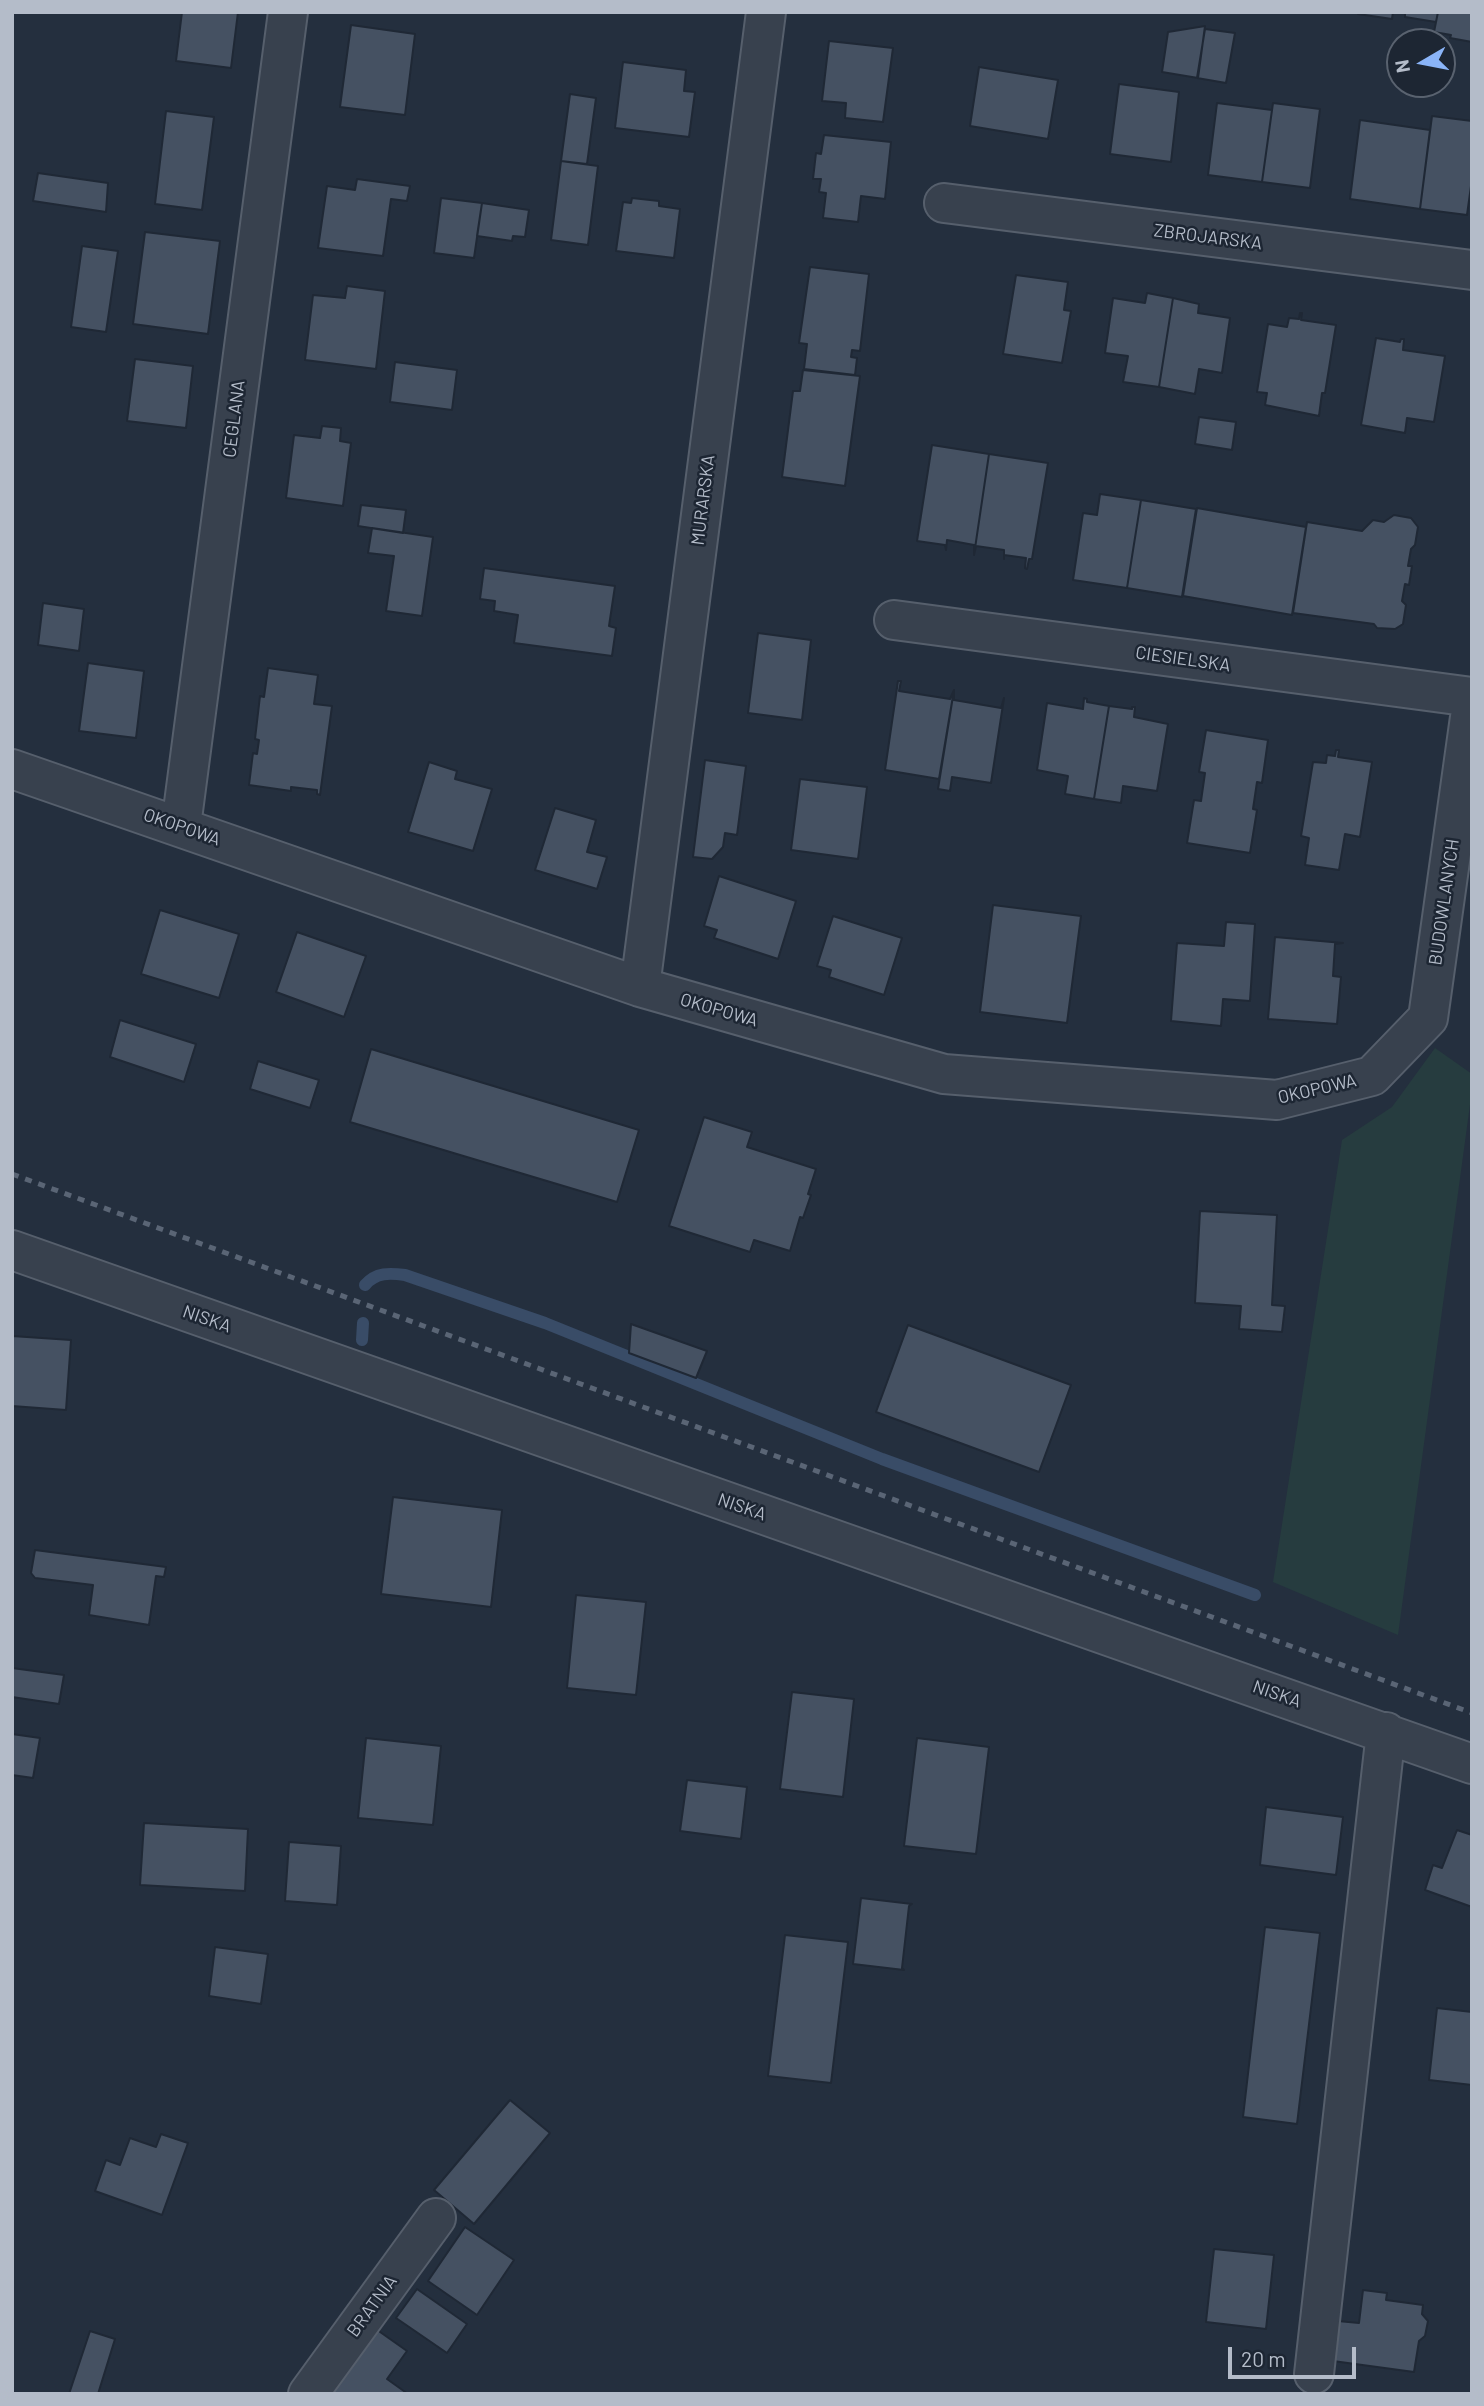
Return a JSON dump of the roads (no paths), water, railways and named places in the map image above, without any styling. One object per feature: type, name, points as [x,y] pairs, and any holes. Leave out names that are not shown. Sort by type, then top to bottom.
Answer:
[{"type":"street","name":"CEGLANA","points":[[181,826],[288,12]]},
{"type":"street","name":"MURARSKA","points":[[640,987],[766,12]]},
{"type":"street","name":"ZBROJARSKA","points":[[944,203],[1472,270]]},
{"type":"street","name":"CIESIELSKA","points":[[894,620],[1472,698]]},
{"type":"street","name":"BUDOWLANYCH","points":[[1428,1018],[1472,703]]},
{"type":"street","name":"OKOPOWA","points":[[12,769],[640,987],[944,1074],[1277,1100],[1372,1076],[1428,1018]]},
{"type":"street","name":"NISKA","points":[[12,1250],[1472,1764]]},
{"type":"street","points":[[1314,2374],[1386,1732]]},
{"type":"street","name":"BRATNIA","points":[[309,2394],[436,2218]]},
{"type":"waterway","points":[[365,1285],[379,1276],[405,1275],[545,1323],[882,1459],[1255,1595]]},
{"type":"waterway","points":[[362,1340],[363,1323]]},
{"type":"railway","points":[[12,1174],[1472,1713]]}]
